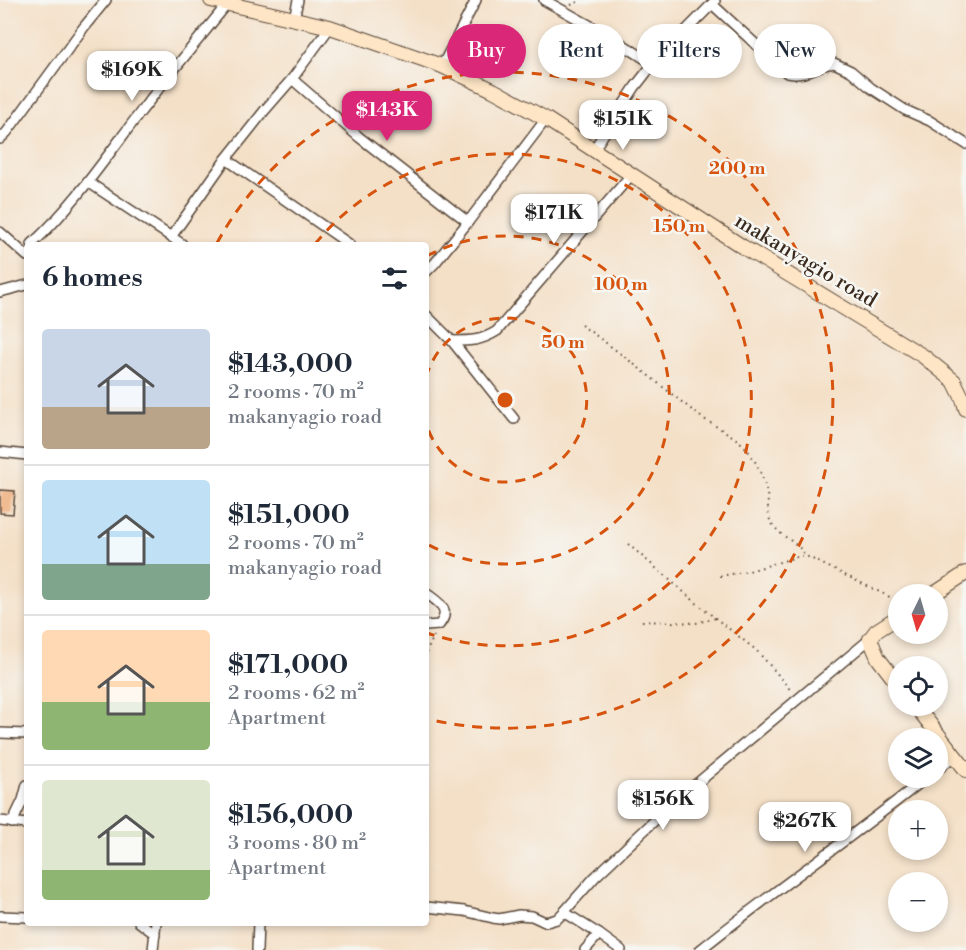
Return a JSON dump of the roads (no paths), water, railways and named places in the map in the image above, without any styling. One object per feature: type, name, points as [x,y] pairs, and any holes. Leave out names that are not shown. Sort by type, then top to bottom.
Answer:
[{"type":"street","points":[[0,139],[106,0]]},
{"type":"street","name":"makanyagio road","points":[[211,0],[330,27],[442,66],[493,90],[546,119],[743,247],[923,356],[954,381],[965,402]]},
{"type":"street","points":[[294,19],[298,0]]},
{"type":"street","points":[[442,66],[476,0]]},
{"type":"street","points":[[544,0],[637,54]]},
{"type":"street","points":[[692,24],[714,2],[787,72],[804,73],[829,63],[840,66],[851,71],[899,107],[930,121],[966,144]]},
{"type":"street","points":[[34,242],[88,182],[166,79],[228,3]]},
{"type":"street","points":[[171,237],[226,159],[330,27]]},
{"type":"street","points":[[594,149],[641,78]]},
{"type":"street","points":[[291,79],[368,144],[468,222]]},
{"type":"street","points":[[429,268],[468,222],[546,119]]},
{"type":"street","points":[[226,159],[346,242]]},
{"type":"street","points":[[452,341],[472,341],[486,338],[497,332],[631,175]]},
{"type":"street","points":[[88,182],[179,242]]},
{"type":"street","points":[[0,232],[24,250]]},
{"type":"street","points":[[0,292],[24,286]]},
{"type":"street","points":[[429,318],[452,341],[514,420]]},
{"type":"street","points":[[0,452],[24,455]]},
{"type":"street","points":[[948,585],[966,573]]},
{"type":"street","points":[[429,595],[445,610],[445,615],[439,625],[429,626]]},
{"type":"street","points":[[429,907],[464,911],[499,919],[527,915],[545,922],[557,919],[595,877],[671,805],[870,639],[876,631],[888,623]]},
{"type":"street","points":[[870,639],[878,658],[888,671]]},
{"type":"street","points":[[924,716],[966,770]]},
{"type":"street","points":[[0,733],[24,734]]},
{"type":"street","points":[[948,761],[955,755]]},
{"type":"street","points":[[700,950],[913,788]]},
{"type":"street","points":[[12,823],[24,796]]},
{"type":"street","points":[[0,821],[24,824]]},
{"type":"street","points":[[564,912],[621,950]]},
{"type":"street","points":[[0,916],[24,917]]},
{"type":"street","points":[[144,926],[155,934]]},
{"type":"street","points":[[153,950],[156,926]]},
{"type":"street","points":[[257,950],[258,926]]},
{"type":"street","points":[[585,950],[599,934]]}]
